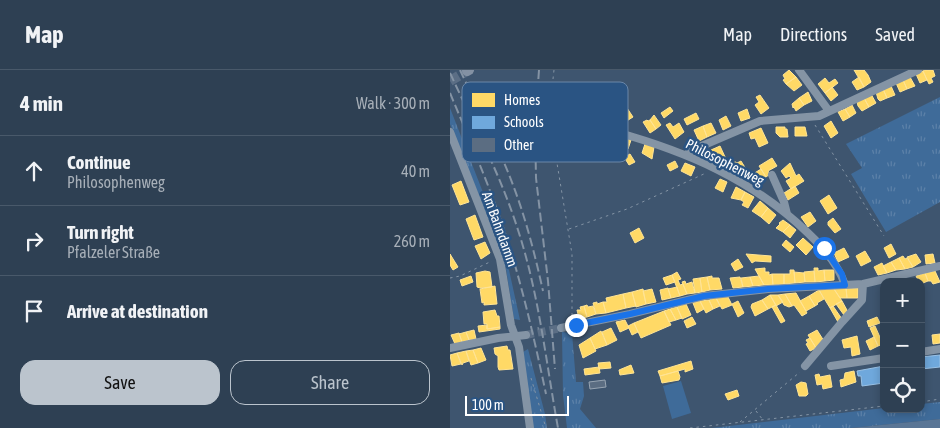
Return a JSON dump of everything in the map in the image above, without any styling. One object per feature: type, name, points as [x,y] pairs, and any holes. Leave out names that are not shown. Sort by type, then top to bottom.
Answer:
[{"type":"street","points":[[799,70],[829,111]]},
{"type":"street","points":[[687,155],[690,151],[760,121],[819,116],[918,70]]},
{"type":"street","name":"Am Bahndamm","points":[[450,132],[500,259],[511,325],[519,347],[530,428]]},
{"type":"street","name":"Philosophenweg","points":[[628,136],[687,155],[716,168],[756,190],[787,214],[824,248],[842,274],[845,285]]},
{"type":"street","points":[[772,175],[784,202],[787,214]]},
{"type":"street","points":[[561,328],[704,296],[768,289],[863,284],[940,266]]},
{"type":"street","points":[[805,366],[862,300],[863,284]]},
{"type":"street","points":[[450,348],[498,338],[526,335]]},
{"type":"street","points":[[925,351],[940,349]]},
{"type":"street","points":[[831,366],[880,359]]},
{"type":"path","points":[[811,118],[884,236]]},
{"type":"path","points":[[557,162],[572,254],[572,326]]},
{"type":"path","points":[[568,229],[627,209],[716,168]]},
{"type":"path","points":[[450,278],[460,276],[500,259]]},
{"type":"path","points":[[538,327],[539,332]]},
{"type":"path","points":[[739,423],[805,366]]},
{"type":"path","points":[[531,378],[546,428]]},
{"type":"path","points":[[925,401],[940,399]]},
{"type":"path","points":[[690,428],[880,406]]},
{"type":"path","points":[[756,410],[763,420]]},
{"type":"green space","points":[[940,97],[940,202],[886,232],[851,174],[862,168],[846,144]]},
{"type":"green space","points":[[450,108],[462,139],[462,154],[450,124]]},
{"type":"green space","points":[[465,162],[471,162],[493,218],[509,270],[520,320],[514,319],[506,269],[500,248]]},
{"type":"green space","points":[[562,332],[572,333],[576,382],[583,382],[584,396],[580,409],[596,428],[567,428],[563,395]]},
{"type":"green space","points":[[528,349],[547,428],[533,428],[523,352]]},
{"type":"green space","points":[[681,381],[691,413],[672,419],[663,386]]},
{"type":"green space","points":[[940,402],[940,419],[851,428],[712,428],[880,408],[880,413],[925,413],[925,404]]},
{"type":"shaded area","points":[[940,419],[940,428],[851,428]]},
{"type":"building: Homes","points":[[789,70],[796,77],[786,84],[783,80],[785,79],[783,75]]},
{"type":"building: Homes","points":[[854,70],[864,70],[871,82],[864,87]]},
{"type":"building: Homes","points":[[933,70],[935,76],[931,78],[933,82],[929,84],[923,71]]},
{"type":"building: Homes","points":[[923,71],[927,80],[920,83],[916,74]]},
{"type":"building: Homes","points":[[796,77],[802,85],[794,91],[786,84]]},
{"type":"building: Homes","points":[[859,77],[864,87],[857,90],[852,82]]},
{"type":"building: Homes","points":[[910,77],[915,86],[907,89],[903,80]]},
{"type":"building: Homes","points":[[825,78],[829,83],[835,79],[838,83],[825,93],[818,84]]},
{"type":"building: Homes","points":[[903,80],[907,89],[900,92],[896,83]]},
{"type":"building: Homes","points":[[891,86],[895,95],[887,98],[883,89]]},
{"type":"building: Homes","points":[[832,87],[838,95],[831,101],[825,93]]},
{"type":"building: Homes","points":[[883,89],[887,98],[880,101],[876,92]]},
{"type":"building: Homes","points":[[808,92],[812,101],[804,105],[799,98]]},
{"type":"building: Homes","points":[[871,94],[876,103],[869,107],[864,98]]},
{"type":"building: Homes","points":[[760,95],[769,108],[761,114],[755,105],[759,102],[756,97]]},
{"type":"building: Homes","points":[[799,98],[804,105],[796,111],[792,104]]},
{"type":"building: Homes","points":[[864,98],[869,107],[862,111],[857,102]]},
{"type":"building: Homes","points":[[852,105],[856,113],[850,117],[845,109]]},
{"type":"building: Homes","points":[[670,107],[673,111],[664,118],[661,113]]},
{"type":"building: Homes","points":[[747,109],[750,118],[741,121],[738,113]]},
{"type":"building: Homes","points":[[845,109],[850,117],[843,121],[838,112]]},
{"type":"building: Homes","points":[[628,110],[633,117],[628,120]]},
{"type":"building: Homes","points":[[696,113],[699,119],[687,125],[684,119]]},
{"type":"building: Homes","points":[[654,115],[661,125],[656,129],[650,120]]},
{"type":"building: Homes","points":[[726,116],[731,126],[723,130],[719,120]]},
{"type":"building: Homes","points":[[650,120],[656,129],[650,133],[643,122]]},
{"type":"building: Homes","points":[[831,121],[838,133],[831,138],[824,126]]},
{"type":"building: Homes","points":[[670,123],[673,127],[679,123],[684,132],[675,139],[666,125]]},
{"type":"building: Homes","points":[[711,123],[716,133],[707,137],[703,126]]},
{"type":"building: Homes","points":[[703,126],[707,137],[699,141],[694,130]]},
{"type":"building: Homes","points":[[776,127],[785,127],[788,137],[780,137],[776,133]]},
{"type":"building: Homes","points":[[795,127],[805,127],[807,136],[795,136]]},
{"type":"building: Homes","points":[[761,128],[768,143],[759,147],[755,138],[751,139],[749,133]]},
{"type":"building: Homes","points":[[645,144],[654,147],[652,159],[642,153]]},
{"type":"building: Homes","points":[[720,146],[726,159],[717,163],[711,150]]},
{"type":"building: Homes","points":[[630,154],[635,162],[629,165],[627,162],[628,155]]},
{"type":"building: Homes","points":[[772,158],[777,166],[768,171],[770,174],[766,177],[759,166]]},
{"type":"building: Homes","points":[[675,161],[678,167],[670,171],[667,165]]},
{"type":"building: Homes","points":[[741,161],[746,169],[737,174],[730,163]]},
{"type":"building: Homes","points":[[685,163],[695,167],[691,176],[681,171]]},
{"type":"building: Homes","points":[[790,163],[796,176],[799,174],[804,181],[791,189],[786,181],[791,178],[789,176],[786,178],[781,171]]},
{"type":"building: Homes","points":[[761,169],[766,177],[757,181],[753,174]]},
{"type":"building: Homes","points":[[720,179],[727,182],[723,192],[715,188]]},
{"type":"building: Homes","points":[[461,181],[469,202],[460,205],[452,185]]},
{"type":"building: Homes","points":[[795,186],[799,193],[788,200],[784,193]]},
{"type":"building: Homes","points":[[736,187],[745,192],[741,200],[731,198]]},
{"type":"building: Homes","points":[[745,192],[754,197],[748,208],[742,205],[744,202],[741,200]]},
{"type":"building: Homes","points":[[829,195],[837,208],[828,214],[820,201]]},
{"type":"building: Homes","points":[[760,201],[768,208],[761,217],[752,211]]},
{"type":"building: Homes","points":[[768,208],[776,215],[769,224],[761,217]]},
{"type":"building: Homes","points":[[810,212],[816,221],[808,227],[801,217]]},
{"type":"building: Homes","points":[[475,215],[483,237],[474,240],[466,219]]},
{"type":"building: Homes","points":[[833,218],[841,229],[835,233],[828,225],[828,222]]},
{"type":"building: Homes","points":[[783,220],[790,225],[783,232],[776,228]]},
{"type":"building: Homes","points":[[790,225],[796,230],[790,238],[783,232]]},
{"type":"building: Homes","points":[[639,228],[644,238],[635,243],[630,233]]},
{"type":"building: Homes","points":[[803,238],[813,247],[806,255],[796,245]]},
{"type":"building: Homes","points":[[786,240],[794,247],[790,252],[782,245]]},
{"type":"building: Homes","points":[[485,242],[490,253],[481,259],[475,246]]},
{"type":"building: Homes","points":[[891,244],[896,254],[889,258],[884,248]]},
{"type":"building: Homes","points":[[844,248],[849,257],[838,262],[834,253]]},
{"type":"building: Homes","points":[[865,251],[871,261],[861,266],[856,256]]},
{"type":"building: Homes","points":[[450,254],[458,267],[453,270],[450,265]]},
{"type":"building: Homes","points":[[746,254],[771,256],[771,262],[755,261],[752,263]]},
{"type":"building: Homes","points":[[916,254],[921,262],[913,267],[907,257]]},
{"type":"building: Homes","points":[[933,254],[935,263],[926,264],[925,255]]},
{"type":"building: Homes","points":[[903,256],[905,259],[907,258],[913,267],[905,269],[899,258]]},
{"type":"building: Homes","points":[[899,258],[905,269],[896,270],[891,262]]},
{"type":"building: Homes","points":[[738,259],[743,267],[735,271],[731,264]]},
{"type":"building: Homes","points":[[891,262],[896,270],[887,273],[883,266]]},
{"type":"building: Homes","points":[[882,263],[887,273],[878,275],[874,267]]},
{"type":"building: Homes","points":[[765,268],[765,272],[769,272],[769,275],[772,274],[773,285],[764,285],[755,269]]},
{"type":"building: Homes","points":[[814,268],[818,268],[818,271],[824,270],[825,281],[815,282]]},
{"type":"building: Homes","points":[[790,270],[794,270],[795,283],[784,284],[784,274],[790,274]]},
{"type":"building: Homes","points":[[824,270],[834,270],[834,280],[825,281]]},
{"type":"building: Homes","points":[[814,271],[815,282],[805,282],[804,272]]},
{"type":"building: Homes","points":[[935,271],[940,282],[933,284],[931,281],[928,281],[925,273]]},
{"type":"building: Homes","points":[[490,272],[492,287],[477,287],[476,273]]},
{"type":"building: Homes","points":[[677,272],[681,279],[678,280],[680,285],[683,284],[687,294],[680,296],[672,275]]},
{"type":"building: Homes","points":[[794,272],[804,273],[805,282],[795,283]]},
{"type":"building: Homes","points":[[925,273],[928,281],[925,282],[925,278],[917,278],[916,276]]},
{"type":"building: Homes","points":[[772,274],[784,274],[784,284],[773,285]]},
{"type":"building: Homes","points":[[672,275],[675,282],[666,285],[663,278]]},
{"type":"building: Homes","points":[[471,276],[473,282],[462,286],[460,280]]},
{"type":"building: Homes","points":[[712,276],[712,278],[719,278],[722,289],[710,290],[707,277]]},
{"type":"building: Homes","points":[[759,276],[764,285],[753,286],[750,277]]},
{"type":"building: Homes","points":[[707,277],[710,290],[702,292],[700,278]]},
{"type":"building: Homes","points":[[740,277],[743,287],[733,288],[730,278]]},
{"type":"building: Homes","points":[[750,277],[753,286],[743,287],[741,278]]},
{"type":"building: Homes","points":[[700,278],[702,292],[695,293],[693,279]]},
{"type":"building: Homes","points":[[685,281],[686,284],[692,282],[695,293],[687,294],[682,282]]},
{"type":"building: Homes","points":[[495,286],[497,304],[484,305],[480,289]]},
{"type":"building: Homes","points":[[677,287],[680,296],[671,298],[668,289]]},
{"type":"building: Homes","points":[[668,288],[671,298],[662,300],[660,290]]},
{"type":"building: Homes","points":[[846,288],[858,288],[858,298],[847,298]]},
{"type":"building: Homes","points":[[846,288],[847,298],[840,298],[834,289]]},
{"type":"building: Homes","points":[[643,289],[646,304],[636,307],[632,292]]},
{"type":"building: Homes","points":[[652,289],[656,302],[646,304],[643,291]]},
{"type":"building: Homes","points":[[834,289],[842,301],[830,308],[819,290]]},
{"type":"building: Homes","points":[[819,290],[824,299],[815,306],[809,296]]},
{"type":"building: Homes","points":[[632,292],[636,306],[626,308],[623,294]]},
{"type":"building: Homes","points":[[796,293],[807,313],[802,316],[794,305],[792,306],[785,294]]},
{"type":"building: Homes","points":[[623,294],[626,308],[606,313],[603,302],[607,302],[606,298]]},
{"type":"building: Homes","points":[[785,294],[792,306],[784,305],[778,295]]},
{"type":"building: Homes","points":[[770,295],[778,295],[783,302],[776,306]]},
{"type":"building: Homes","points":[[770,295],[776,305],[768,309],[762,300]]},
{"type":"building: Homes","points":[[809,296],[815,306],[806,311],[800,301]]},
{"type":"building: Homes","points":[[728,297],[732,305],[722,309],[716,298]]},
{"type":"building: Homes","points":[[716,298],[720,306],[713,309],[709,300]]},
{"type":"building: Homes","points":[[709,300],[713,309],[706,313],[700,301]]},
{"type":"building: Homes","points":[[762,300],[768,309],[755,316],[751,307],[752,304]]},
{"type":"building: Homes","points":[[700,301],[704,309],[697,313],[693,303]]},
{"type":"building: Homes","points":[[738,301],[744,313],[738,317],[732,304]]},
{"type":"building: Homes","points":[[842,301],[848,312],[844,315],[836,304]]},
{"type":"building: Homes","points":[[597,302],[597,304],[603,302],[606,313],[596,314],[593,303]]},
{"type":"building: Homes","points":[[686,304],[691,315],[682,319],[677,307]]},
{"type":"building: Homes","points":[[587,305],[588,307],[593,306],[596,314],[587,317],[584,306]]},
{"type":"building: Homes","points":[[776,305],[785,321],[781,323],[772,307]]},
{"type":"building: Homes","points":[[584,306],[587,317],[579,319],[577,310],[581,310],[580,307]]},
{"type":"building: Homes","points":[[833,306],[842,319],[838,322],[830,308]]},
{"type":"building: Homes","points":[[677,307],[682,318],[676,320],[670,309]]},
{"type":"building: Homes","points":[[670,309],[676,320],[669,322],[664,311]]},
{"type":"building: Homes","points":[[495,310],[497,316],[499,316],[500,327],[487,329],[487,324],[484,324],[483,312]]},
{"type":"building: Homes","points":[[664,311],[671,325],[641,338],[634,323]]},
{"type":"building: Homes","points":[[692,317],[696,324],[687,328],[684,321]]},
{"type":"building: Homes","points":[[877,317],[880,323],[869,327],[867,321]]},
{"type":"building: Homes","points":[[625,320],[629,328],[620,332],[616,322]]},
{"type":"building: Homes","points":[[634,323],[638,332],[632,335],[628,326]]},
{"type":"building: Homes","points":[[487,325],[487,329],[500,327],[500,329],[479,332],[478,326]]},
{"type":"building: Homes","points":[[875,326],[880,337],[880,345],[878,346],[870,328]]},
{"type":"building: Homes","points":[[611,328],[617,340],[607,345],[602,332]]},
{"type":"building: Homes","points":[[474,330],[476,339],[469,340],[466,332]]},
{"type":"building: Homes","points":[[817,330],[824,341],[816,348],[808,335]]},
{"type":"building: Homes","points":[[601,331],[607,345],[595,349],[590,338]]},
{"type":"building: Homes","points":[[466,332],[469,340],[462,342],[459,334]]},
{"type":"building: Homes","points":[[459,333],[462,342],[455,344],[451,335]]},
{"type":"building: Homes","points":[[940,334],[940,343],[933,344],[932,335]]},
{"type":"building: Homes","points":[[857,336],[860,354],[852,356],[851,347],[844,348],[842,340]]},
{"type":"building: Homes","points":[[874,337],[878,346],[870,350],[866,341]]},
{"type":"building: Homes","points":[[590,338],[596,351],[583,358],[579,345]]},
{"type":"building: Homes","points":[[810,338],[816,348],[810,351],[806,340]]},
{"type":"building: Homes","points":[[507,346],[508,350],[510,350],[513,369],[499,370],[498,356],[495,354],[494,348]]},
{"type":"building: Homes","points":[[481,348],[486,360],[478,363],[473,350]]},
{"type":"building: Homes","points":[[473,350],[478,363],[471,365],[466,351]]},
{"type":"building: Homes","points":[[466,351],[469,361],[462,365],[457,353]]},
{"type":"building: Homes","points":[[457,353],[461,364],[452,366],[450,355]]},
{"type":"building: Homes","points":[[691,361],[693,369],[685,372],[685,369],[660,376],[658,371]]},
{"type":"building: Homes","points":[[610,362],[611,368],[599,369],[598,363]]},
{"type":"building: Homes","points":[[631,365],[634,373],[620,375],[619,370]]},
{"type":"building: Homes","points":[[599,367],[600,373],[585,375],[584,369]]},
{"type":"building: Homes","points":[[678,371],[679,380],[662,383],[660,376]]},
{"type":"building: Homes","points":[[854,371],[856,382],[841,387],[840,380],[844,379],[845,373]]},
{"type":"building: Homes","points":[[819,374],[820,377],[830,375],[832,387],[823,389],[822,384],[817,385],[815,375]]},
{"type":"building: Homes","points":[[801,382],[806,383],[808,394],[806,396],[799,396],[796,385]]},
{"type":"building: Homes","points":[[737,390],[739,396],[728,400],[725,394]]},
{"type":"building: Schools","points":[[940,355],[940,367],[925,369],[925,357]]},
{"type":"building: Schools","points":[[880,367],[880,384],[862,386],[861,376],[858,376],[857,371]]},
{"type":"building: Other","points":[[605,380],[606,387],[590,389],[589,382]]},
{"type":"tunnel","points":[[450,81],[467,71]]},
{"type":"tunnel","points":[[526,335],[561,328]]},
{"type":"railway","points":[[460,70],[466,82]]},
{"type":"railway","points":[[538,82],[539,70]]},
{"type":"railway","points":[[450,73],[462,98]]},
{"type":"railway","points":[[450,93],[462,122]]},
{"type":"railway","points":[[478,162],[507,239],[528,316],[546,394]]},
{"type":"railway","points":[[492,162],[511,210],[525,254],[537,303],[558,428]]},
{"type":"railway","points":[[503,162],[530,237],[543,291]]},
{"type":"railway","points":[[536,162],[555,369]]},
{"type":"route","points":[[576,325],[704,296],[768,289],[845,285],[842,274],[824,248]]}]
